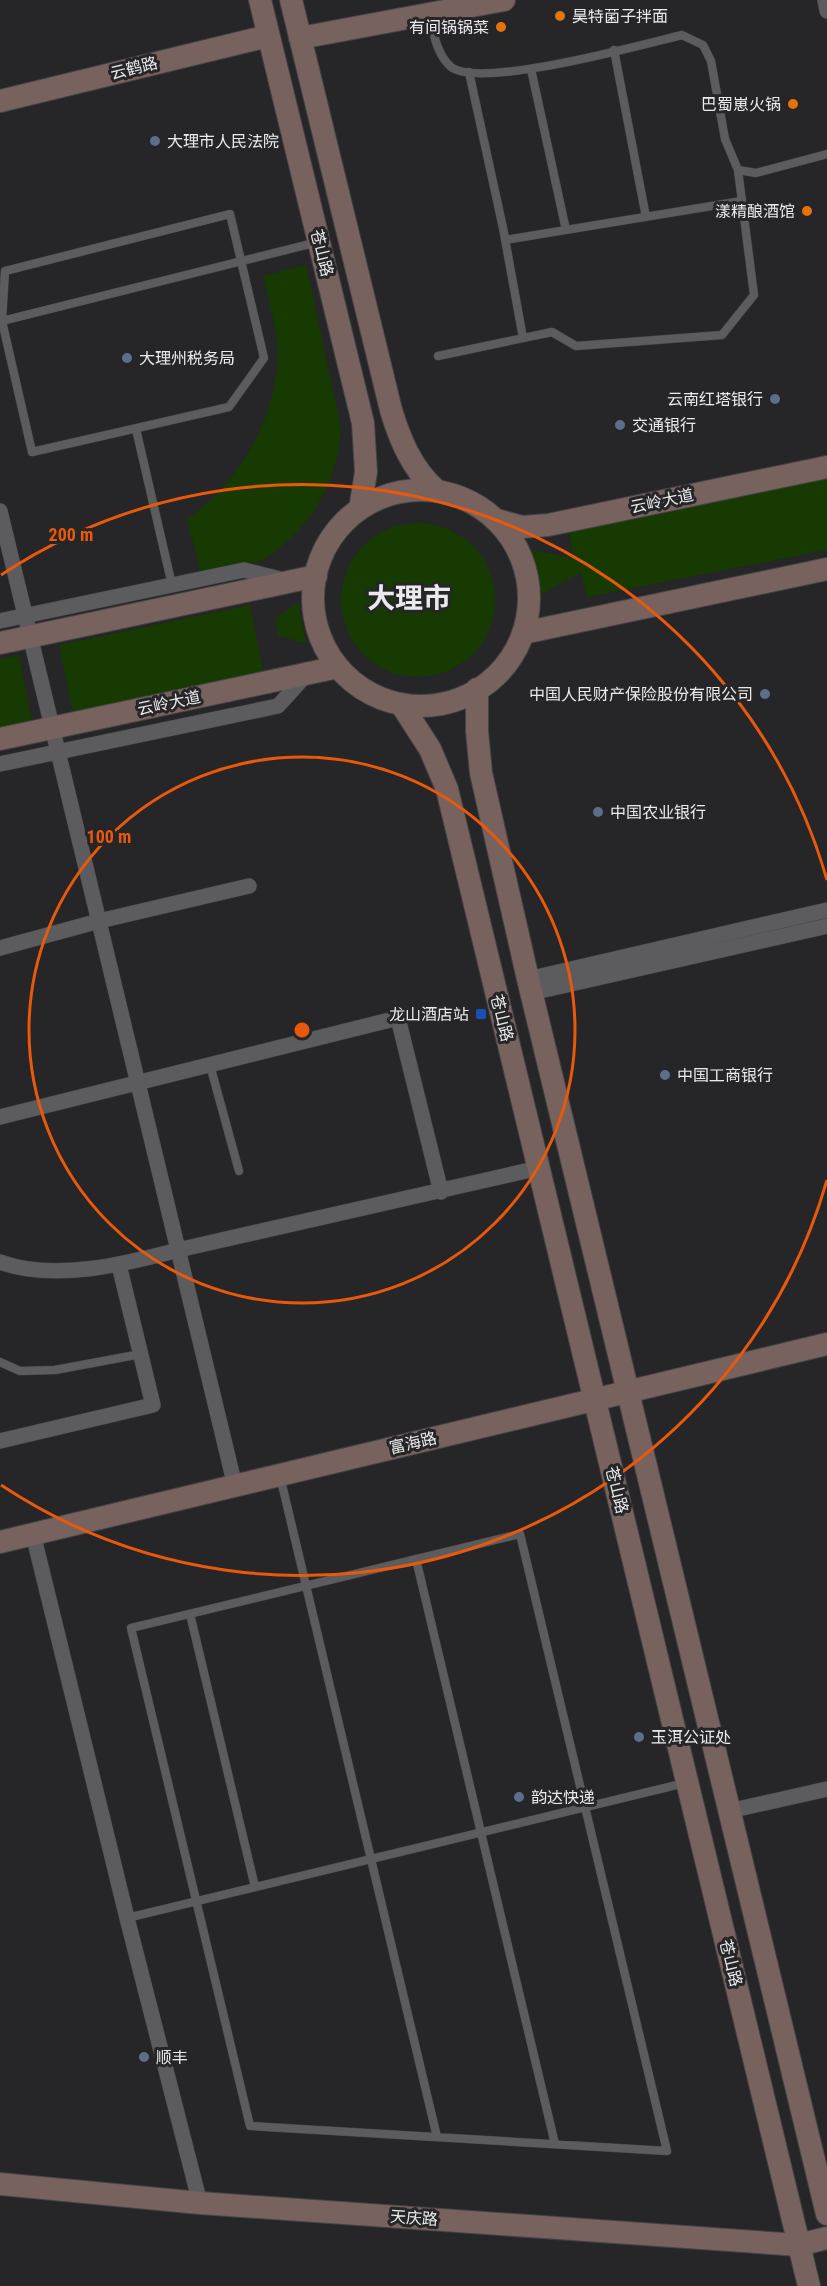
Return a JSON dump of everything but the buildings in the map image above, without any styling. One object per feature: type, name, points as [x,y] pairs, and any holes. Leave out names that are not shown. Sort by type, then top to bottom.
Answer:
[{"type":"main road","name":"苍山路","points":[[260,0],[363,423],[366,472],[360,509]]},
{"type":"main road","name":"苍山路","points":[[291,0],[391,410],[410,458],[435,490]]},
{"type":"main road","points":[[300,38],[504,0]]},
{"type":"main road","name":"云鹤路","points":[[0,101],[268,36]]},
{"type":"main road","name":"云岭大道","points":[[497,520],[522,527],[548,525],[827,467]]},
{"type":"main road","points":[[435,490],[457,495],[478,505],[497,520],[515,544],[526,573],[528,603],[523,633],[508,662],[486,684],[448,702],[428,706],[402,704],[369,692],[352,681],[338,667],[325,646],[317,624],[314,600],[316,576],[322,554],[333,535],[348,518],[366,504],[399,491],[435,490]]},
{"type":"main road","points":[[523,633],[827,569]]},
{"type":"main road","points":[[0,643],[28,626],[316,576]]},
{"type":"main road","name":"云岭大道","points":[[0,739],[338,667]]},
{"type":"main road","name":"苍山路","points":[[477,690],[477,731],[481,773],[530,986],[827,2214]]},
{"type":"main road","name":"苍山路","points":[[402,704],[430,749],[447,789],[809,2286]]},
{"type":"main road","name":"富海路","points":[[0,1542],[827,1344]]},
{"type":"main road","name":"天庆路","points":[[0,2184],[200,2203],[799,2245],[827,2238]]},
{"type":"street","points":[[825,0],[827,11]]},
{"type":"street","points":[[0,511],[235,1486]]},
{"type":"street","points":[[0,621],[28,626],[172,585],[244,570],[290,581]]},
{"type":"street","points":[[0,764],[278,706],[308,673]]},
{"type":"street","points":[[0,948],[99,921],[249,886]]},
{"type":"street","points":[[530,986],[827,910]]},
{"type":"street","points":[[530,986],[827,926]]},
{"type":"street","points":[[0,1118],[398,1018],[441,1192]]},
{"type":"street","points":[[0,1262],[40,1270],[119,1265],[539,1168]]},
{"type":"street","points":[[0,1441],[153,1405],[119,1265]]},
{"type":"street","points":[[33,1534],[127,1918],[200,2203]]},
{"type":"street","points":[[729,1811],[827,1788]]},
{"type":"lane","points":[[427,15],[439,51],[451,67],[469,72],[531,69],[682,35],[703,45],[711,61],[725,139],[738,170],[754,295],[722,335],[576,346],[552,332],[438,356]]},
{"type":"lane","points":[[614,50],[646,217]]},
{"type":"lane","points":[[531,69],[566,230]]},
{"type":"lane","points":[[469,72],[505,240],[523,338]]},
{"type":"lane","points":[[738,170],[756,173],[827,154]]},
{"type":"lane","points":[[505,240],[742,201]]},
{"type":"lane","points":[[230,214],[264,358],[229,407],[32,452],[2,321],[5,271],[230,214]]},
{"type":"lane","points":[[2,321],[319,241]]},
{"type":"lane","points":[[136,429],[172,585]]},
{"type":"lane","points":[[210,1065],[239,1171]]},
{"type":"lane","points":[[0,1362],[20,1371],[55,1370],[141,1354]]},
{"type":"lane","points":[[280,1475],[437,2137]]},
{"type":"lane","points":[[520,1534],[667,2151],[250,2126],[131,1628],[306,1586],[520,1534]]},
{"type":"lane","points":[[416,1559],[555,2144]]},
{"type":"lane","points":[[190,1614],[255,1887]]},
{"type":"lane","points":[[127,1918],[687,1782]]},
{"type":"green space","points":[[306,265],[341,428],[331,477],[307,520],[270,556],[246,565],[201,572],[187,520],[219,491],[244,459],[264,422],[275,380],[278,356],[277,339],[263,276]]},
{"type":"green space","points":[[827,475],[827,550],[587,597],[581,572],[538,596],[527,549],[573,558],[569,531]]},
{"type":"green space","points":[[418,523],[447,529],[461,536],[472,546],[482,557],[489,571],[495,600],[489,629],[482,643],[472,654],[461,664],[447,671],[418,677],[389,671],[375,664],[364,654],[354,643],[347,629],[341,600],[347,571],[354,557],[364,546],[375,536],[389,529]]},
{"type":"green space","points":[[298,602],[306,643],[278,636],[275,619]]},
{"type":"green space","points":[[250,605],[264,674],[73,713],[59,645]]},
{"type":"green space","points":[[19,655],[34,731],[0,738],[0,659]]},
{"type":"place","name":"昊特菌子拌面","points":[[560,16]]},
{"type":"place","name":"有间锅锅菜","points":[[501,27]]},
{"type":"place","name":"巴蜀崽火锅","points":[[793,104]]},
{"type":"place","name":"大理市人民法院","points":[[155,141]]},
{"type":"place","name":"漾精酿酒馆","points":[[807,211]]},
{"type":"place","name":"大理州税务局","points":[[127,358]]},
{"type":"place","name":"云南红塔银行","points":[[775,399]]},
{"type":"place","name":"交通银行","points":[[620,425]]},
{"type":"place","name":"中国人民财产保险股份有限公司","points":[[765,694]]},
{"type":"place","name":"中国农业银行","points":[[598,812]]},
{"type":"place","name":"龙山酒店站","points":[[481,1014]]},
{"type":"place","name":"中国工商银行","points":[[665,1075]]},
{"type":"place","name":"玉洱公证处","points":[[639,1737]]},
{"type":"place","name":"韵达快递","points":[[519,1797]]},
{"type":"place","name":"顺丰","points":[[144,2057]]},
{"type":"district","name":"大理市","points":[[409,598]]}]
